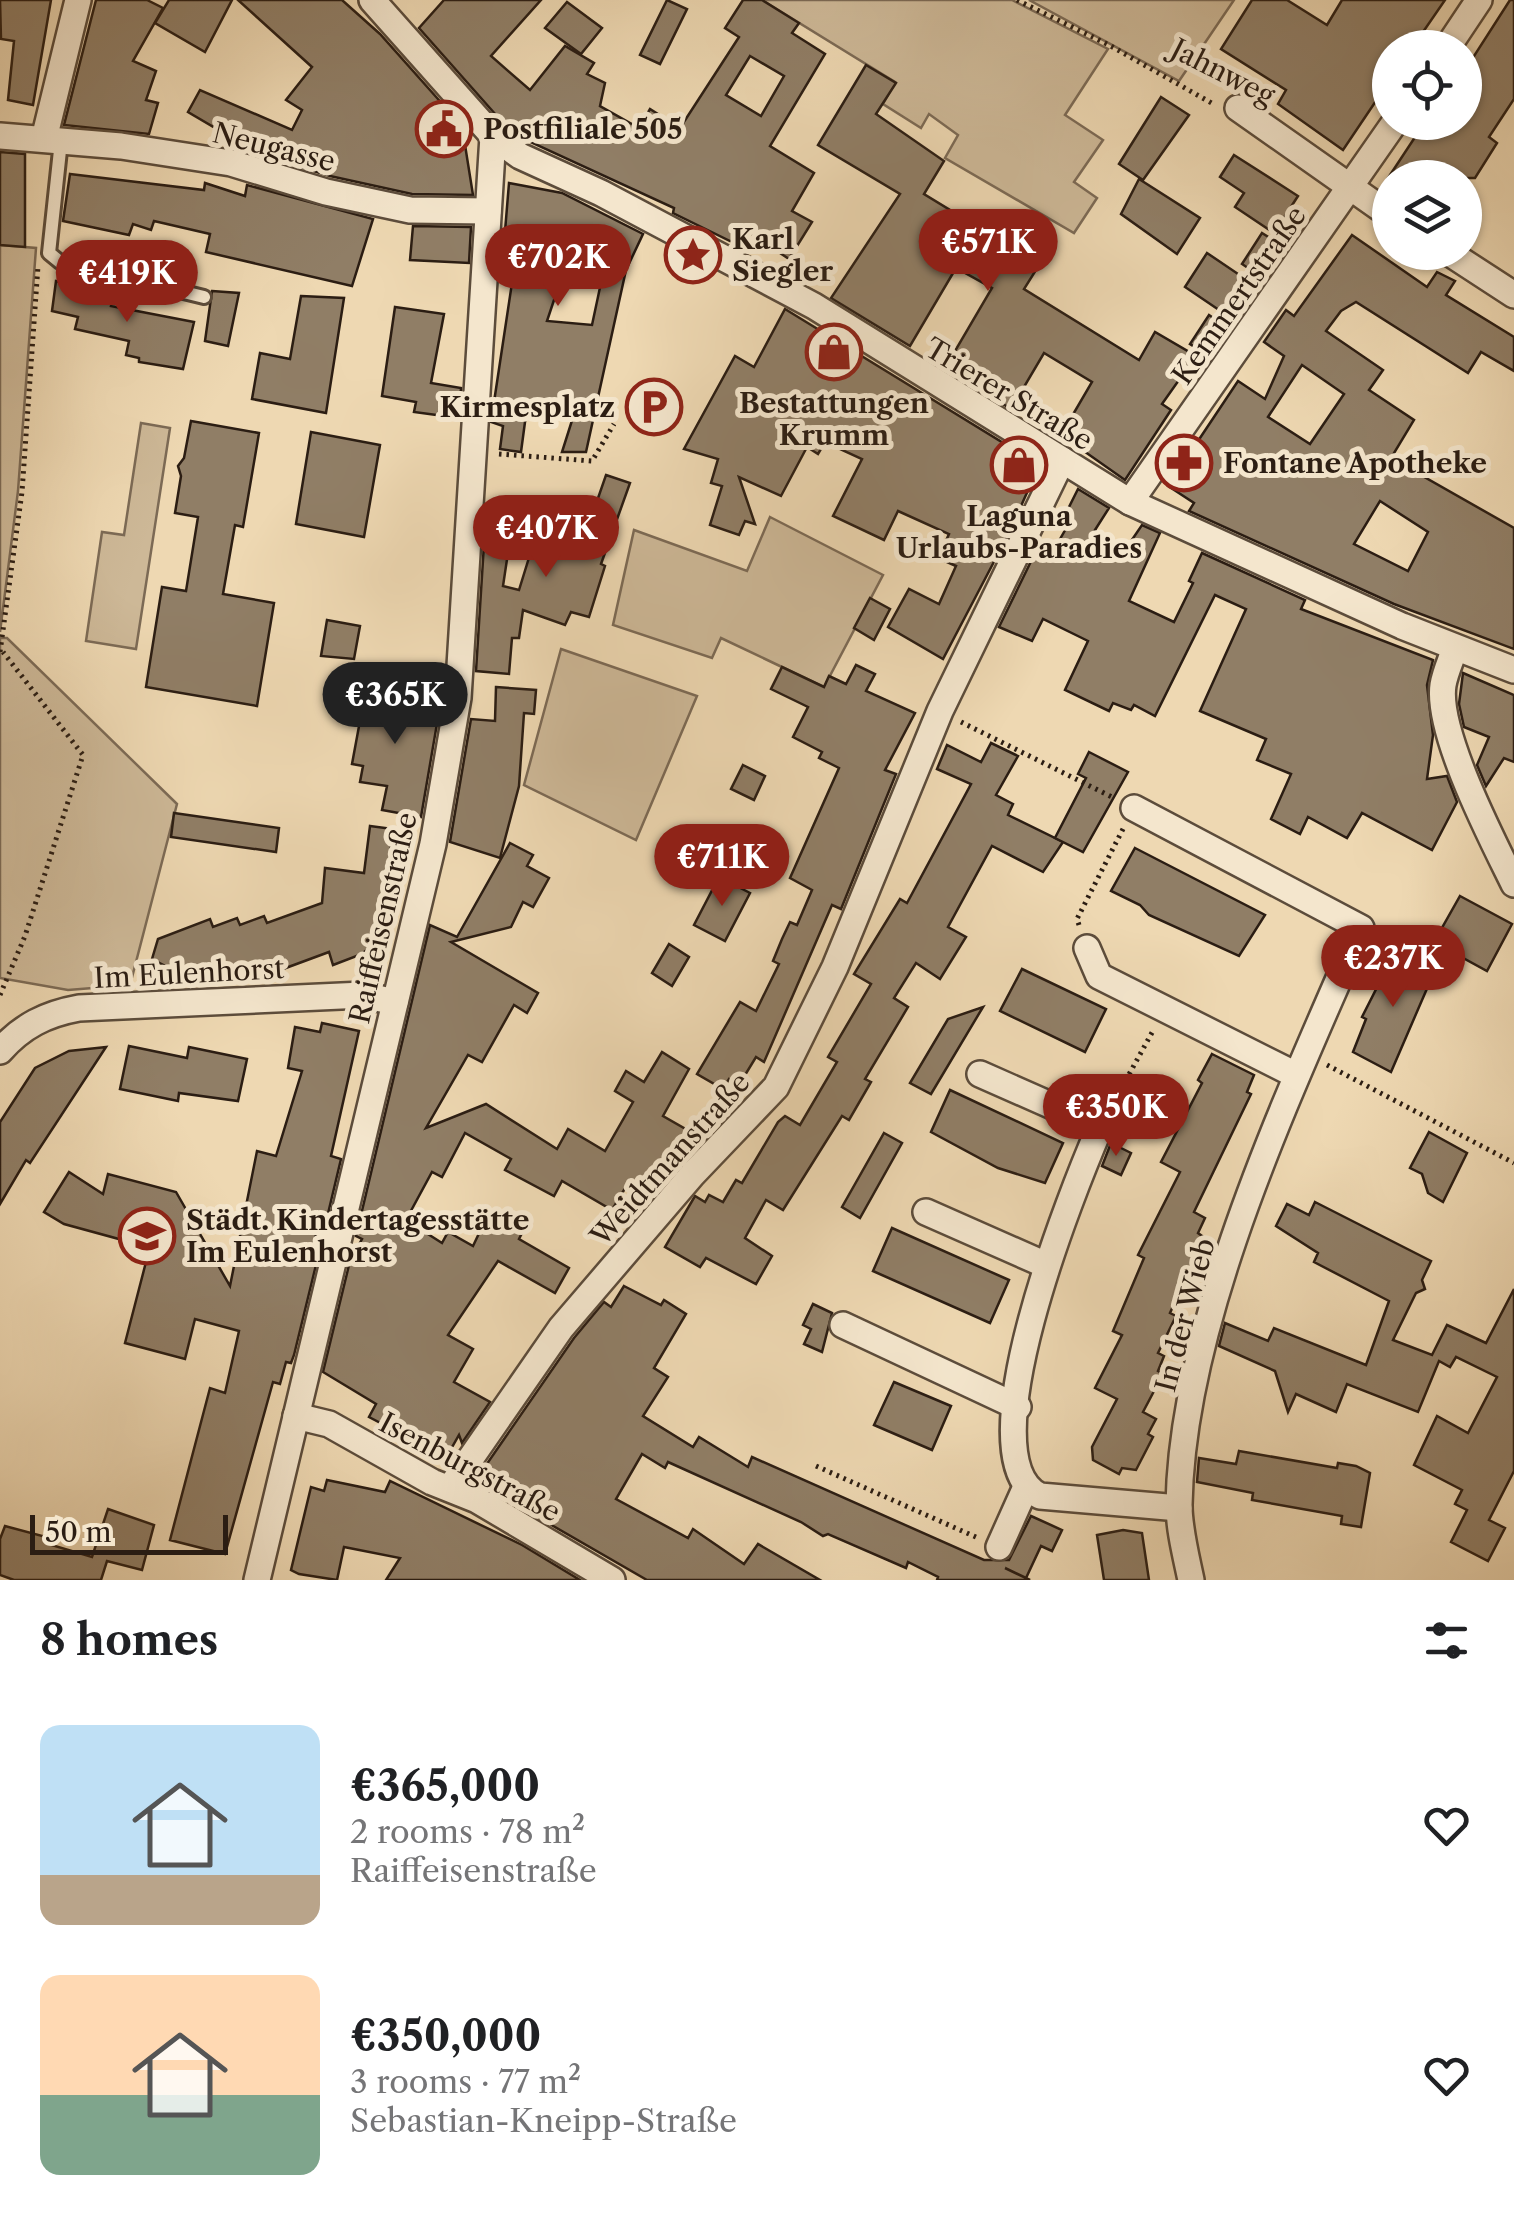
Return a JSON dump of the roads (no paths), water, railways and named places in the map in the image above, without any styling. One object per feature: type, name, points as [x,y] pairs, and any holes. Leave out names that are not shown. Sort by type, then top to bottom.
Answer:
[{"type":"street","points":[[53,140],[78,0]]},
{"type":"street","name":"Trierer Straße","points":[[372,0],[493,136],[520,156],[814,306],[1130,502],[1455,648],[1514,670]]},
{"type":"street","points":[[1458,30],[1479,0]]},
{"type":"street","name":"Jahnweg","points":[[1238,108],[1372,203]]},
{"type":"street","name":"Neugasse","points":[[0,136],[231,162],[326,192],[410,210],[488,211]]},
{"type":"street","name":"Raiffeisenstraße","points":[[257,1580],[432,844],[458,698],[493,136]]},
{"type":"street","name":"Kemmertstraße","points":[[1130,502],[1384,140]]},
{"type":"street","points":[[1476,270],[1514,295]]},
{"type":"street","name":"Weidtmanstraße","points":[[450,1488],[561,1328],[692,1175],[776,1087],[835,967],[940,711],[1062,460]]},
{"type":"street","points":[[1455,648],[1442,688],[1454,742],[1472,794],[1514,884]]},
{"type":"street","name":"In der Wieb","points":[[1134,808],[1361,928],[1301,1065],[1205,1340],[1186,1431],[1179,1508],[1190,1580]]},
{"type":"street","points":[[1087,948],[1099,976],[1301,1065]]},
{"type":"street","name":"Im Eulenhorst","points":[[0,1051],[18,1030],[53,1013],[79,1008],[363,995],[394,1002]]},
{"type":"street","points":[[980,1074],[1100,1127],[1046,1265],[1026,1342],[1013,1457],[1025,1490],[1000,1547]]},
{"type":"street","points":[[926,1212],[1046,1265]]},
{"type":"street","points":[[843,1325],[1018,1406]]},
{"type":"street","name":"Isenburgstraße","points":[[296,1416],[329,1424],[612,1580]]},
{"type":"street","points":[[1025,1490],[1062,1500],[1179,1508]]},
{"type":"lane","points":[[53,140],[49,253],[60,262],[204,298]]},
{"type":"place","name":"Postfiliale 505","points":[[444,129]]},
{"type":"place","name":"Karl Siegler","points":[[693,255]]},
{"type":"place","name":"Bestattungen Krumm","points":[[834,352]]},
{"type":"place","name":"Kirmesplatz","points":[[654,407]]},
{"type":"place","name":"Fontane Apotheke","points":[[1184,463]]},
{"type":"place","name":"Laguna Urlaubs-Paradies","points":[[1019,465]]},
{"type":"place","name":"Städt. Kindertagesstätte Im Eulenhorst","points":[[147,1236]]}]
